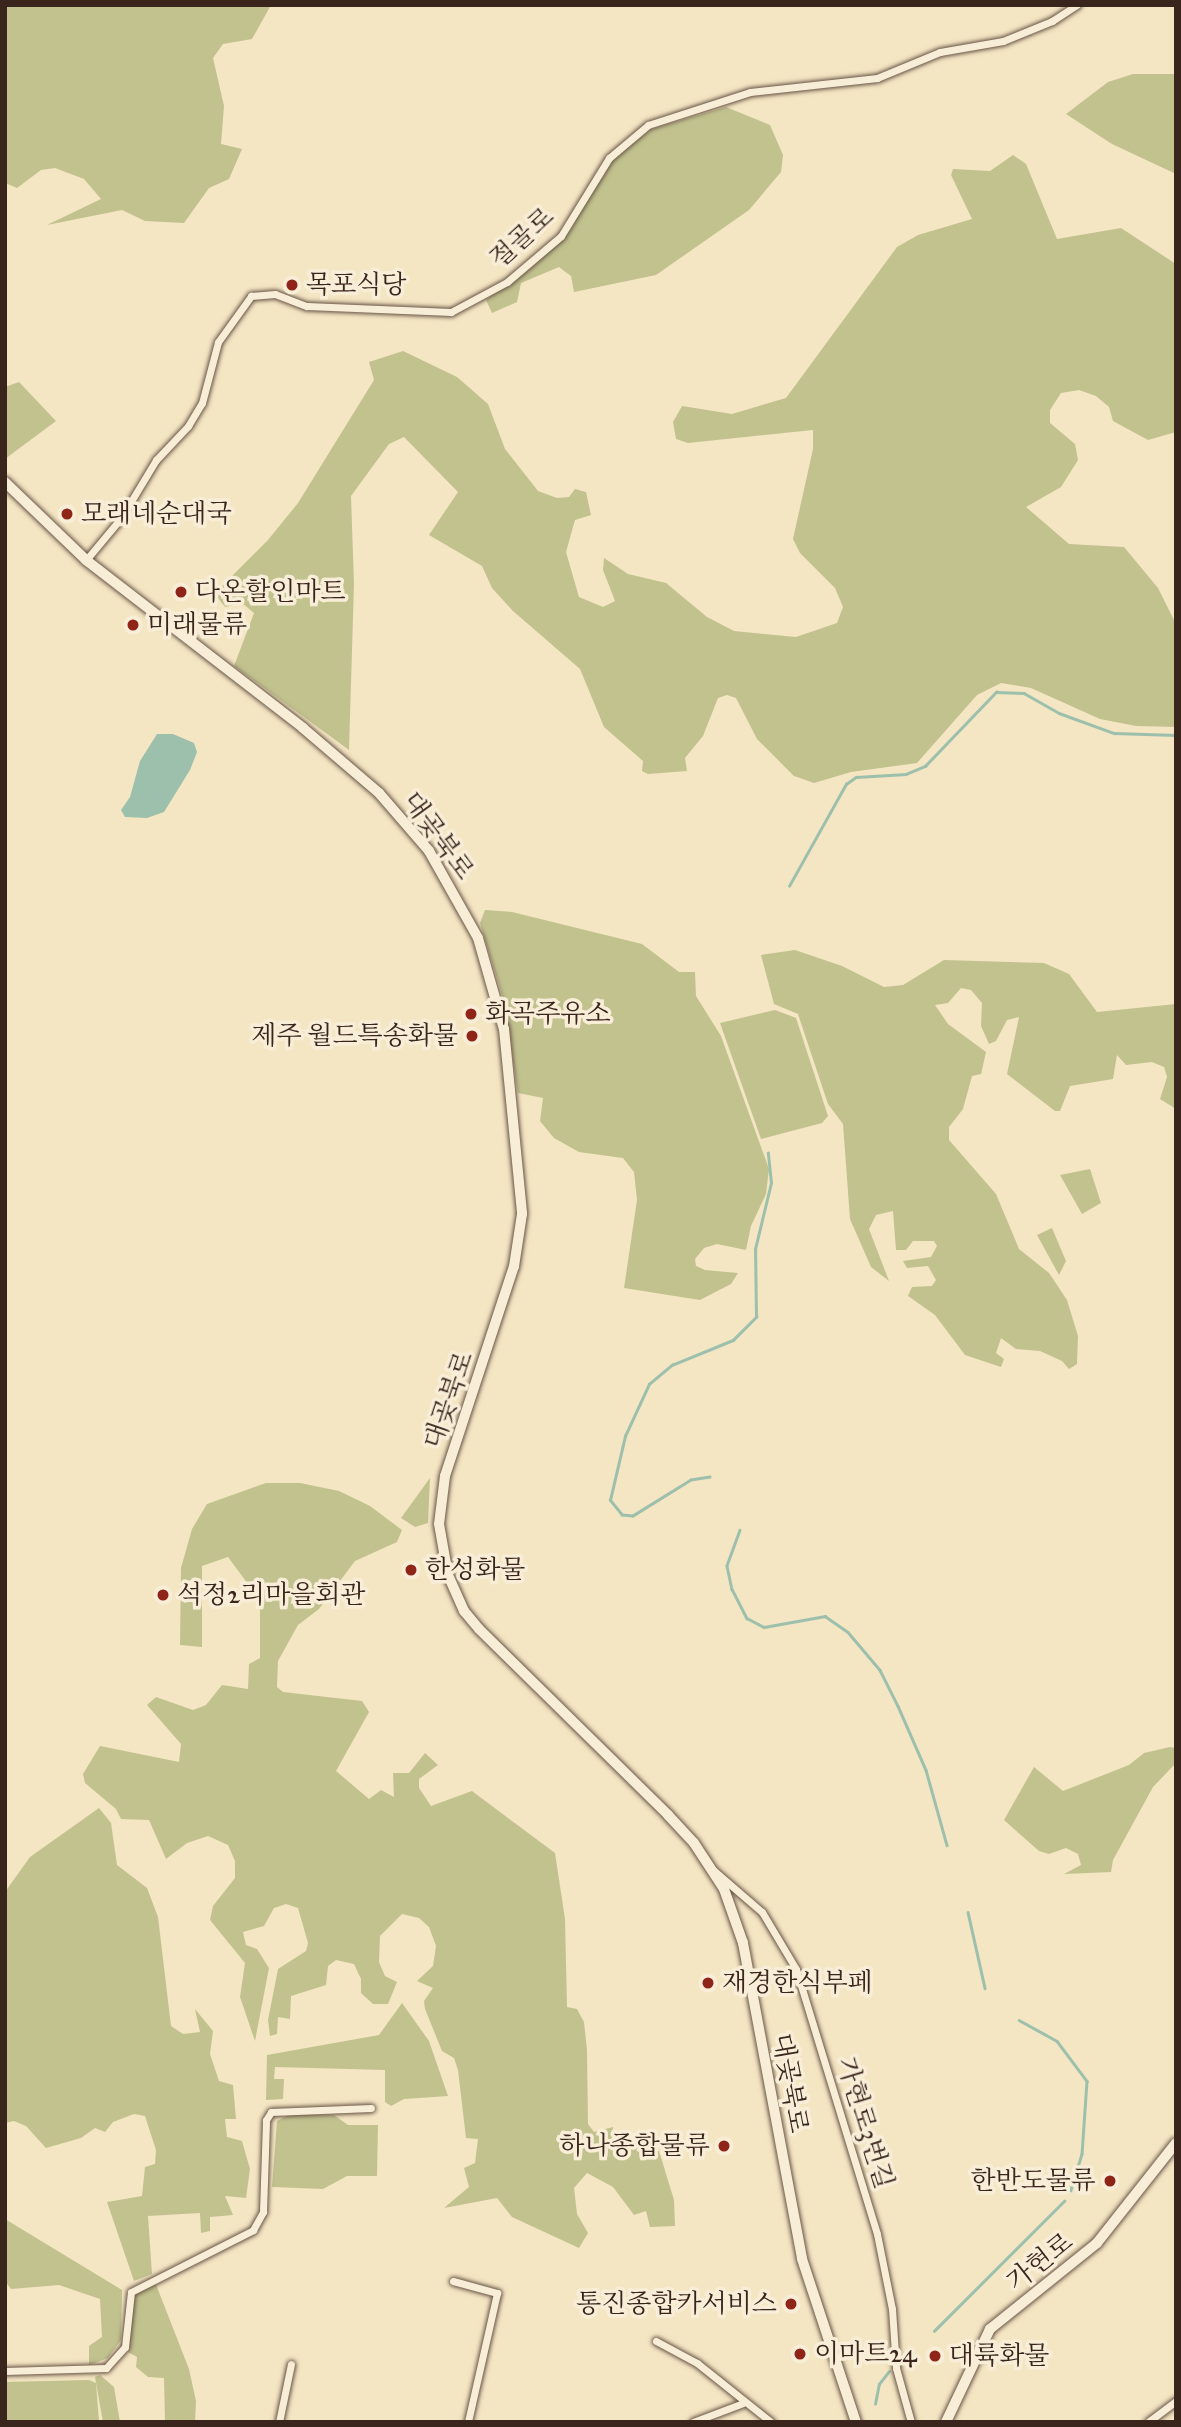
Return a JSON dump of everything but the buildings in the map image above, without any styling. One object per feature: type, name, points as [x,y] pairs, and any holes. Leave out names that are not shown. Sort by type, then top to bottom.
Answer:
[{"type":"street","name":"절골로","points":[[86,560],[121,518],[156,460],[188,426],[202,403],[218,342],[251,296],[275,293],[307,306],[452,312],[507,282],[561,236],[609,158],[648,125],[742,94],[877,78],[940,52],[1003,41],[1052,21],[1077,5]]},
{"type":"street","name":"대곶북로","points":[[5,482],[86,560],[352,768],[405,820],[465,910],[493,980],[504,1029],[522,1214],[514,1266],[445,1476],[439,1524],[449,1575],[464,1611],[479,1629],[668,1815],[712,1869],[740,1928],[802,2259],[856,2422]]},
{"type":"street","name":"가현로3번길","points":[[712,1869],[762,1912],[796,1969],[877,2234],[892,2309],[896,2368],[911,2422]]},
{"type":"street","points":[[5,2371],[106,2368],[125,2347],[131,2292],[253,2230],[265,2198],[266,2120],[271,2112],[371,2108]]},
{"type":"street","name":"가현로","points":[[946,2422],[990,2329],[1097,2243],[1176,2143]]},
{"type":"street","points":[[453,2281],[493,2290],[498,2299],[468,2422]]},
{"type":"street","points":[[656,2341],[697,2363],[743,2403],[771,2422]]},
{"type":"street","points":[[279,2422],[291,2364]]},
{"type":"street","points":[[1148,2422],[1176,2401]]},
{"type":"street","points":[[693,2422],[743,2403]]},
{"type":"shaded area","points":[[5,5],[271,5],[252,39],[223,44],[213,58],[224,106],[221,144],[242,149],[229,179],[209,188],[184,223],[145,221],[122,210],[47,225],[101,199],[84,179],[55,168],[41,170],[17,188],[5,183]]},
{"type":"shaded area","points":[[1133,74],[1176,74],[1176,174],[1112,144],[1066,114],[1108,82]]},
{"type":"shaded area","points":[[726,107],[770,125],[783,155],[781,172],[749,210],[656,275],[574,292],[571,276],[559,267],[521,283],[517,302],[492,313],[486,300],[566,235],[615,157],[652,129]]},
{"type":"shaded area","points":[[1013,155],[1026,164],[1057,239],[1121,228],[1176,264],[1176,432],[1148,440],[1113,421],[1109,407],[1096,396],[1079,390],[1061,393],[1050,410],[1050,423],[1075,444],[1078,460],[1061,487],[1026,507],[1069,544],[1124,547],[1158,588],[1176,624],[1176,727],[1136,726],[1100,719],[1031,688],[1001,683],[977,695],[917,763],[851,772],[814,783],[794,776],[757,739],[736,698],[727,695],[718,698],[703,736],[685,758],[687,771],[648,774],[642,771],[643,761],[604,727],[580,669],[513,611],[492,588],[482,566],[429,535],[458,492],[404,437],[389,444],[351,496],[354,584],[349,750],[234,666],[254,613],[242,603],[225,607],[218,598],[219,589],[268,540],[298,503],[374,380],[369,362],[403,351],[457,377],[488,404],[505,449],[538,491],[557,498],[569,497],[575,489],[586,492],[591,515],[575,520],[566,552],[579,597],[603,607],[615,601],[603,570],[604,558],[628,574],[666,583],[707,617],[734,631],[796,637],[837,623],[843,607],[835,588],[800,553],[793,539],[813,449],[813,430],[688,443],[676,439],[673,422],[682,406],[732,414],[786,398],[897,247],[918,235],[972,219],[951,175],[953,169],[990,171]]},
{"type":"shaded area","points":[[19,382],[56,421],[5,459],[5,387]]},
{"type":"shaded area","points":[[157,734],[173,734],[194,743],[197,752],[190,770],[164,812],[147,818],[125,817],[121,810],[130,797],[140,761]]},
{"type":"shaded area","points":[[485,910],[512,912],[642,944],[679,972],[695,972],[696,996],[721,1036],[769,1169],[766,1194],[751,1226],[746,1250],[717,1244],[704,1248],[695,1259],[696,1266],[705,1270],[738,1273],[731,1284],[700,1300],[624,1288],[637,1200],[634,1172],[623,1158],[579,1152],[554,1138],[540,1121],[543,1098],[518,1093],[504,1001],[480,923]]},
{"type":"shaded area","points":[[795,950],[842,966],[884,987],[903,985],[944,960],[1044,963],[1069,974],[1097,1012],[1176,1004],[1176,1109],[1160,1099],[1167,1077],[1164,1067],[1152,1062],[1126,1065],[1117,1055],[1113,1079],[1070,1086],[1060,1111],[1055,1111],[1007,1074],[1019,1017],[1007,1020],[996,1041],[989,1044],[981,1026],[982,1003],[971,990],[961,988],[948,1003],[935,1005],[948,1024],[986,1052],[981,1074],[972,1076],[963,1109],[949,1127],[949,1140],[996,1194],[1019,1249],[1049,1273],[1067,1300],[1078,1336],[1077,1364],[1069,1369],[1062,1361],[1040,1351],[1016,1349],[1001,1338],[996,1353],[1004,1359],[1001,1367],[965,1355],[935,1315],[908,1296],[912,1287],[932,1286],[936,1280],[928,1266],[907,1268],[903,1261],[931,1257],[937,1246],[934,1241],[913,1241],[906,1250],[896,1250],[893,1211],[876,1215],[869,1229],[889,1281],[871,1267],[850,1219],[843,1124],[828,1104],[798,1014],[774,1004],[761,955]]},
{"type":"shaded area","points":[[775,1010],[796,1018],[828,1116],[822,1123],[761,1139],[720,1023]]},
{"type":"shaded area","points":[[1090,1169],[1101,1203],[1082,1214],[1060,1175]]},
{"type":"shaded area","points":[[1052,1228],[1066,1261],[1059,1275],[1037,1235]]},
{"type":"shaded area","points":[[430,1478],[428,1523],[415,1527],[401,1518]]},
{"type":"shaded area","points":[[266,1483],[300,1483],[339,1491],[370,1506],[402,1530],[397,1542],[355,1561],[319,1609],[298,1625],[278,1661],[277,1687],[283,1692],[362,1701],[369,1712],[336,1771],[369,1799],[381,1790],[394,1797],[393,1773],[409,1773],[425,1753],[438,1765],[419,1779],[419,1788],[431,1806],[472,1791],[555,1853],[565,1919],[567,2007],[577,2009],[584,2022],[588,2124],[594,2132],[613,2127],[611,2145],[659,2151],[674,2200],[675,2226],[650,2227],[646,2211],[634,2215],[613,2187],[587,2173],[574,2188],[577,2214],[588,2233],[579,2248],[512,2217],[497,2198],[444,2208],[469,2187],[464,2168],[475,2163],[478,2139],[466,2138],[458,2070],[454,2058],[442,2051],[425,2009],[424,2001],[433,1988],[417,1981],[433,1966],[436,1946],[429,1927],[419,1918],[402,1914],[380,1936],[379,1962],[385,1976],[397,1982],[388,2004],[373,2004],[361,1993],[361,1979],[354,1964],[336,1960],[328,1966],[326,1985],[291,1996],[290,2019],[278,2017],[277,2034],[270,2036],[268,2020],[278,1969],[306,1951],[308,1943],[298,1908],[286,1904],[274,1908],[264,1926],[243,1932],[246,1945],[257,1949],[269,1968],[255,2041],[240,1997],[245,1963],[210,1920],[213,1906],[235,1878],[235,1861],[228,1845],[208,1836],[187,1843],[166,1859],[149,1820],[121,1819],[116,1809],[85,1783],[83,1774],[100,1746],[179,1762],[181,1744],[147,1705],[156,1697],[193,1710],[206,1705],[222,1685],[248,1689],[249,1664],[260,1658],[260,1600],[228,1557],[202,1566],[202,1647],[180,1645],[181,1568],[192,1529],[207,1504]]},
{"type":"shaded area","points":[[1176,1748],[1176,1763],[1153,1787],[1113,1860],[1111,1872],[1064,1874],[1081,1865],[1078,1854],[1066,1848],[1049,1854],[1039,1851],[1004,1820],[1034,1767],[1063,1791],[1129,1765],[1144,1753]]},
{"type":"shaded area","points":[[99,1808],[111,1823],[117,1865],[147,1888],[158,1917],[171,2026],[183,2034],[200,2032],[195,2009],[213,2031],[210,2054],[219,2081],[233,2085],[236,2119],[225,2119],[227,2137],[242,2141],[250,2169],[246,2198],[225,2196],[233,2215],[210,2217],[210,2231],[201,2233],[200,2213],[148,2216],[152,2274],[134,2281],[107,2202],[142,2196],[145,2167],[155,2164],[156,2150],[145,2116],[134,2114],[113,2122],[105,2132],[95,2128],[81,2138],[46,2148],[26,2126],[14,2121],[5,2123],[5,1892],[30,1857]]},
{"type":"shaded area","points":[[402,2003],[429,2041],[448,2096],[404,2099],[391,2106],[385,2102],[385,2070],[275,2067],[274,2079],[284,2079],[283,2099],[266,2100],[267,2055],[379,2035]]},
{"type":"shaded area","points":[[289,2115],[334,2115],[348,2125],[378,2125],[377,2176],[347,2176],[323,2189],[272,2187],[277,2121]]},
{"type":"shaded area","points":[[5,2219],[122,2290],[121,2340],[108,2358],[89,2365],[89,2346],[102,2337],[100,2299],[59,2285],[11,2289],[5,2281]]},
{"type":"shaded area","points":[[155,2282],[189,2369],[196,2401],[195,2422],[165,2422],[164,2378],[148,2377],[136,2367],[137,2357],[128,2352],[133,2293]]},
{"type":"shaded area","points":[[100,2375],[114,2387],[120,2422],[103,2422],[95,2377]]},
{"type":"shaded area","points":[[89,2380],[96,2383],[99,2422],[5,2422],[5,2382]]},
{"type":"waterway","points":[[789,886],[846,784],[856,777],[906,774],[925,766],[996,692],[1024,693],[1059,713],[1114,733],[1176,735]]},
{"type":"waterway","points":[[710,1477],[691,1480],[633,1516],[622,1515],[610,1500],[625,1436],[649,1384],[672,1365],[733,1340],[756,1317],[755,1249],[771,1183],[768,1153]]},
{"type":"waterway","points":[[740,1530],[727,1566],[732,1589],[747,1618],[764,1627],[825,1616],[848,1632],[880,1670],[898,1706],[926,1770],[947,1845]]},
{"type":"waterway","points":[[968,1912],[985,1988]]},
{"type":"waterway","points":[[1019,2020],[1057,2041],[1087,2081],[1082,2154],[1071,2190]]},
{"type":"waterway","points":[[934,2331],[1064,2201]]},
{"type":"waterway","points":[[875,2404],[879,2384],[889,2371]]},
{"type":"place","name":"목포식당","points":[[292,285]]},
{"type":"place","name":"모래네순대국","points":[[67,514]]},
{"type":"place","name":"다온할인마트","points":[[181,592]]},
{"type":"place","name":"미래물류","points":[[133,625]]},
{"type":"place","name":"화곡주유소","points":[[471,1014]]},
{"type":"place","name":"제주 월드특송화물","points":[[472,1036]]},
{"type":"place","name":"한성화물","points":[[411,1570]]},
{"type":"place","name":"석정2리마을회관","points":[[163,1595]]},
{"type":"place","name":"재경한식부페","points":[[708,1983]]},
{"type":"place","name":"하나종합물류","points":[[724,2146]]},
{"type":"place","name":"한반도물류","points":[[1110,2181]]},
{"type":"place","name":"통진종합카서비스","points":[[791,2304]]},
{"type":"place","name":"이마트24","points":[[800,2354]]},
{"type":"place","name":"대륙화물","points":[[935,2356]]}]
